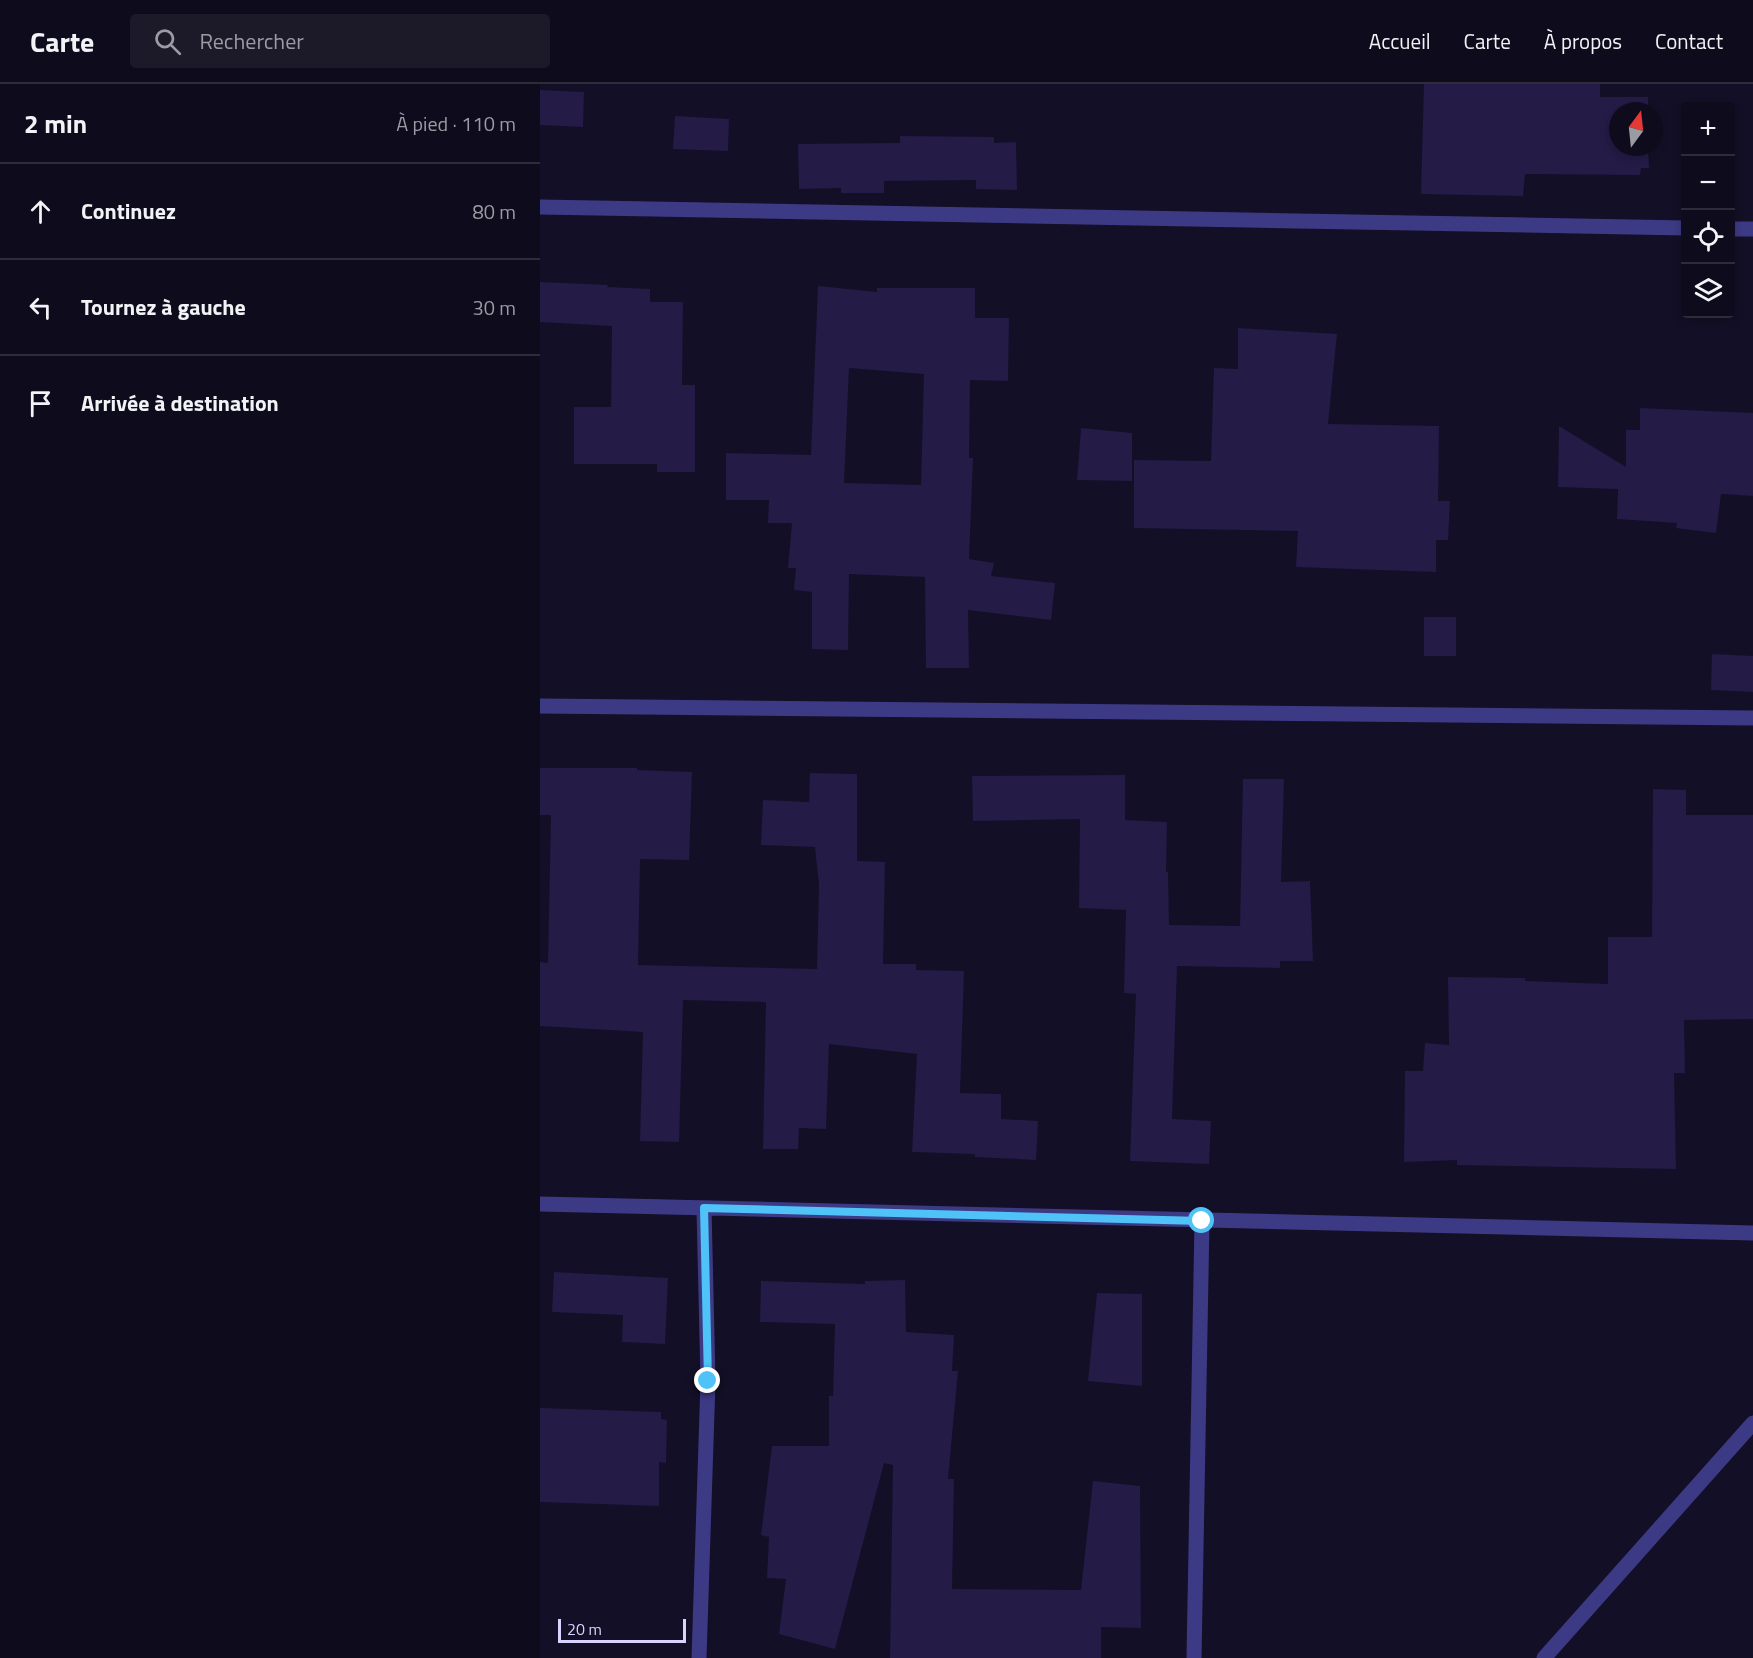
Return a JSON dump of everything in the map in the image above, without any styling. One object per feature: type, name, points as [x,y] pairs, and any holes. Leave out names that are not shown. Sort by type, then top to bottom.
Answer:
[{"type":"street","points":[[540,207],[1681,228]]},
{"type":"street","points":[[1735,229],[1753,229]]},
{"type":"street","points":[[540,706],[1753,718]]},
{"type":"street","points":[[540,1204],[1753,1233]]},
{"type":"street","points":[[699,1658],[708,1381],[704,1208]]},
{"type":"street","points":[[1194,1658],[1202,1221]]},
{"type":"street","points":[[1544,1658],[1753,1423]]},
{"type":"building","points":[[1424,84],[1600,84],[1600,97],[1648,97],[1648,102],[1609,102],[1609,156],[1648,156],[1649,168],[1641,168],[1640,175],[1525,174],[1523,196],[1421,194]]},
{"type":"building","points":[[540,90],[584,92],[583,127],[540,125]]},
{"type":"building","points":[[675,116],[729,119],[728,151],[673,149]]},
{"type":"building","points":[[900,136],[994,137],[994,143],[1016,142],[1017,190],[976,189],[976,180],[884,181],[884,193],[841,193],[841,188],[799,189],[798,144],[900,143]]},
{"type":"building","points":[[540,282],[650,289],[650,302],[683,302],[682,385],[695,385],[695,472],[657,472],[657,464],[574,464],[574,407],[611,407],[612,326],[540,322]]},
{"type":"building","points":[[818,286],[877,292],[877,288],[975,288],[975,318],[1009,318],[1008,381],[970,380],[969,458],[973,458],[969,559],[994,563],[991,576],[1055,583],[1051,620],[968,610],[969,668],[926,668],[925,577],[849,574],[848,650],[812,649],[812,592],[794,590],[796,568],[788,568],[792,523],[768,523],[769,500],[726,500],[726,453],[811,455]],"holes":[[[849,368],[924,374],[921,485],[844,483]]]},
{"type":"building","points":[[1238,328],[1337,334],[1328,424],[1439,426],[1438,501],[1450,501],[1448,540],[1436,540],[1436,572],[1296,567],[1298,531],[1134,528],[1134,460],[1211,461],[1214,368],[1238,369]]},
{"type":"building","points":[[1640,408],[1753,413],[1753,496],[1721,494],[1716,533],[1676,528],[1677,523],[1617,519],[1618,489],[1558,487],[1559,426],[1626,467],[1626,430],[1640,430]]},
{"type":"building","points":[[1081,428],[1132,433],[1132,481],[1077,480]]},
{"type":"building","points":[[1424,617],[1456,617],[1456,656],[1424,656]]},
{"type":"building","points":[[1712,654],[1753,656],[1753,692],[1711,690]]},
{"type":"building","points":[[540,768],[637,768],[637,770],[692,772],[689,860],[640,859],[638,965],[817,969],[819,885],[815,847],[761,845],[763,800],[809,802],[810,773],[857,774],[857,861],[885,862],[883,964],[916,964],[916,970],[964,971],[960,1093],[1001,1094],[1001,1119],[1038,1121],[1036,1160],[975,1157],[975,1154],[912,1152],[917,1054],[829,1044],[826,1129],[799,1128],[798,1149],[763,1149],[766,1002],[683,1000],[679,1142],[640,1141],[643,1032],[540,1026],[540,962],[548,963],[551,815],[540,815]]},
{"type":"building","points":[[1125,775],[1125,820],[1167,822],[1166,872],[1168,872],[1169,925],[1240,926],[1243,779],[1284,779],[1281,882],[1310,881],[1313,961],[1280,961],[1280,968],[1177,966],[1172,1119],[1211,1121],[1209,1164],[1130,1161],[1136,994],[1124,993],[1126,910],[1079,908],[1080,819],[973,821],[972,776]]},
{"type":"building","points":[[1653,789],[1686,790],[1686,815],[1753,815],[1753,1019],[1684,1020],[1685,1073],[1674,1073],[1676,1169],[1457,1165],[1457,1160],[1404,1162],[1405,1071],[1423,1071],[1425,1043],[1449,1045],[1448,977],[1525,978],[1525,981],[1608,984],[1608,937],[1652,937]]},
{"type":"building","points":[[554,1272],[668,1278],[665,1344],[622,1342],[623,1315],[552,1312]]},
{"type":"building","points":[[905,1280],[906,1332],[954,1335],[952,1371],[958,1371],[948,1479],[954,1479],[952,1589],[1081,1590],[1093,1481],[1140,1486],[1141,1628],[1101,1627],[1101,1658],[890,1658],[893,1465],[884,1463],[835,1649],[779,1634],[786,1579],[767,1578],[769,1537],[761,1535],[772,1446],[829,1446],[829,1396],[833,1396],[835,1324],[760,1322],[761,1281],[865,1284],[865,1281]]},
{"type":"building","points":[[1097,1293],[1142,1294],[1142,1386],[1088,1381]]},
{"type":"building","points":[[540,1408],[661,1412],[661,1419],[667,1420],[666,1463],[659,1462],[659,1506],[540,1502]]},
{"type":"route","points":[[708,1381],[704,1208],[1202,1221]]}]
